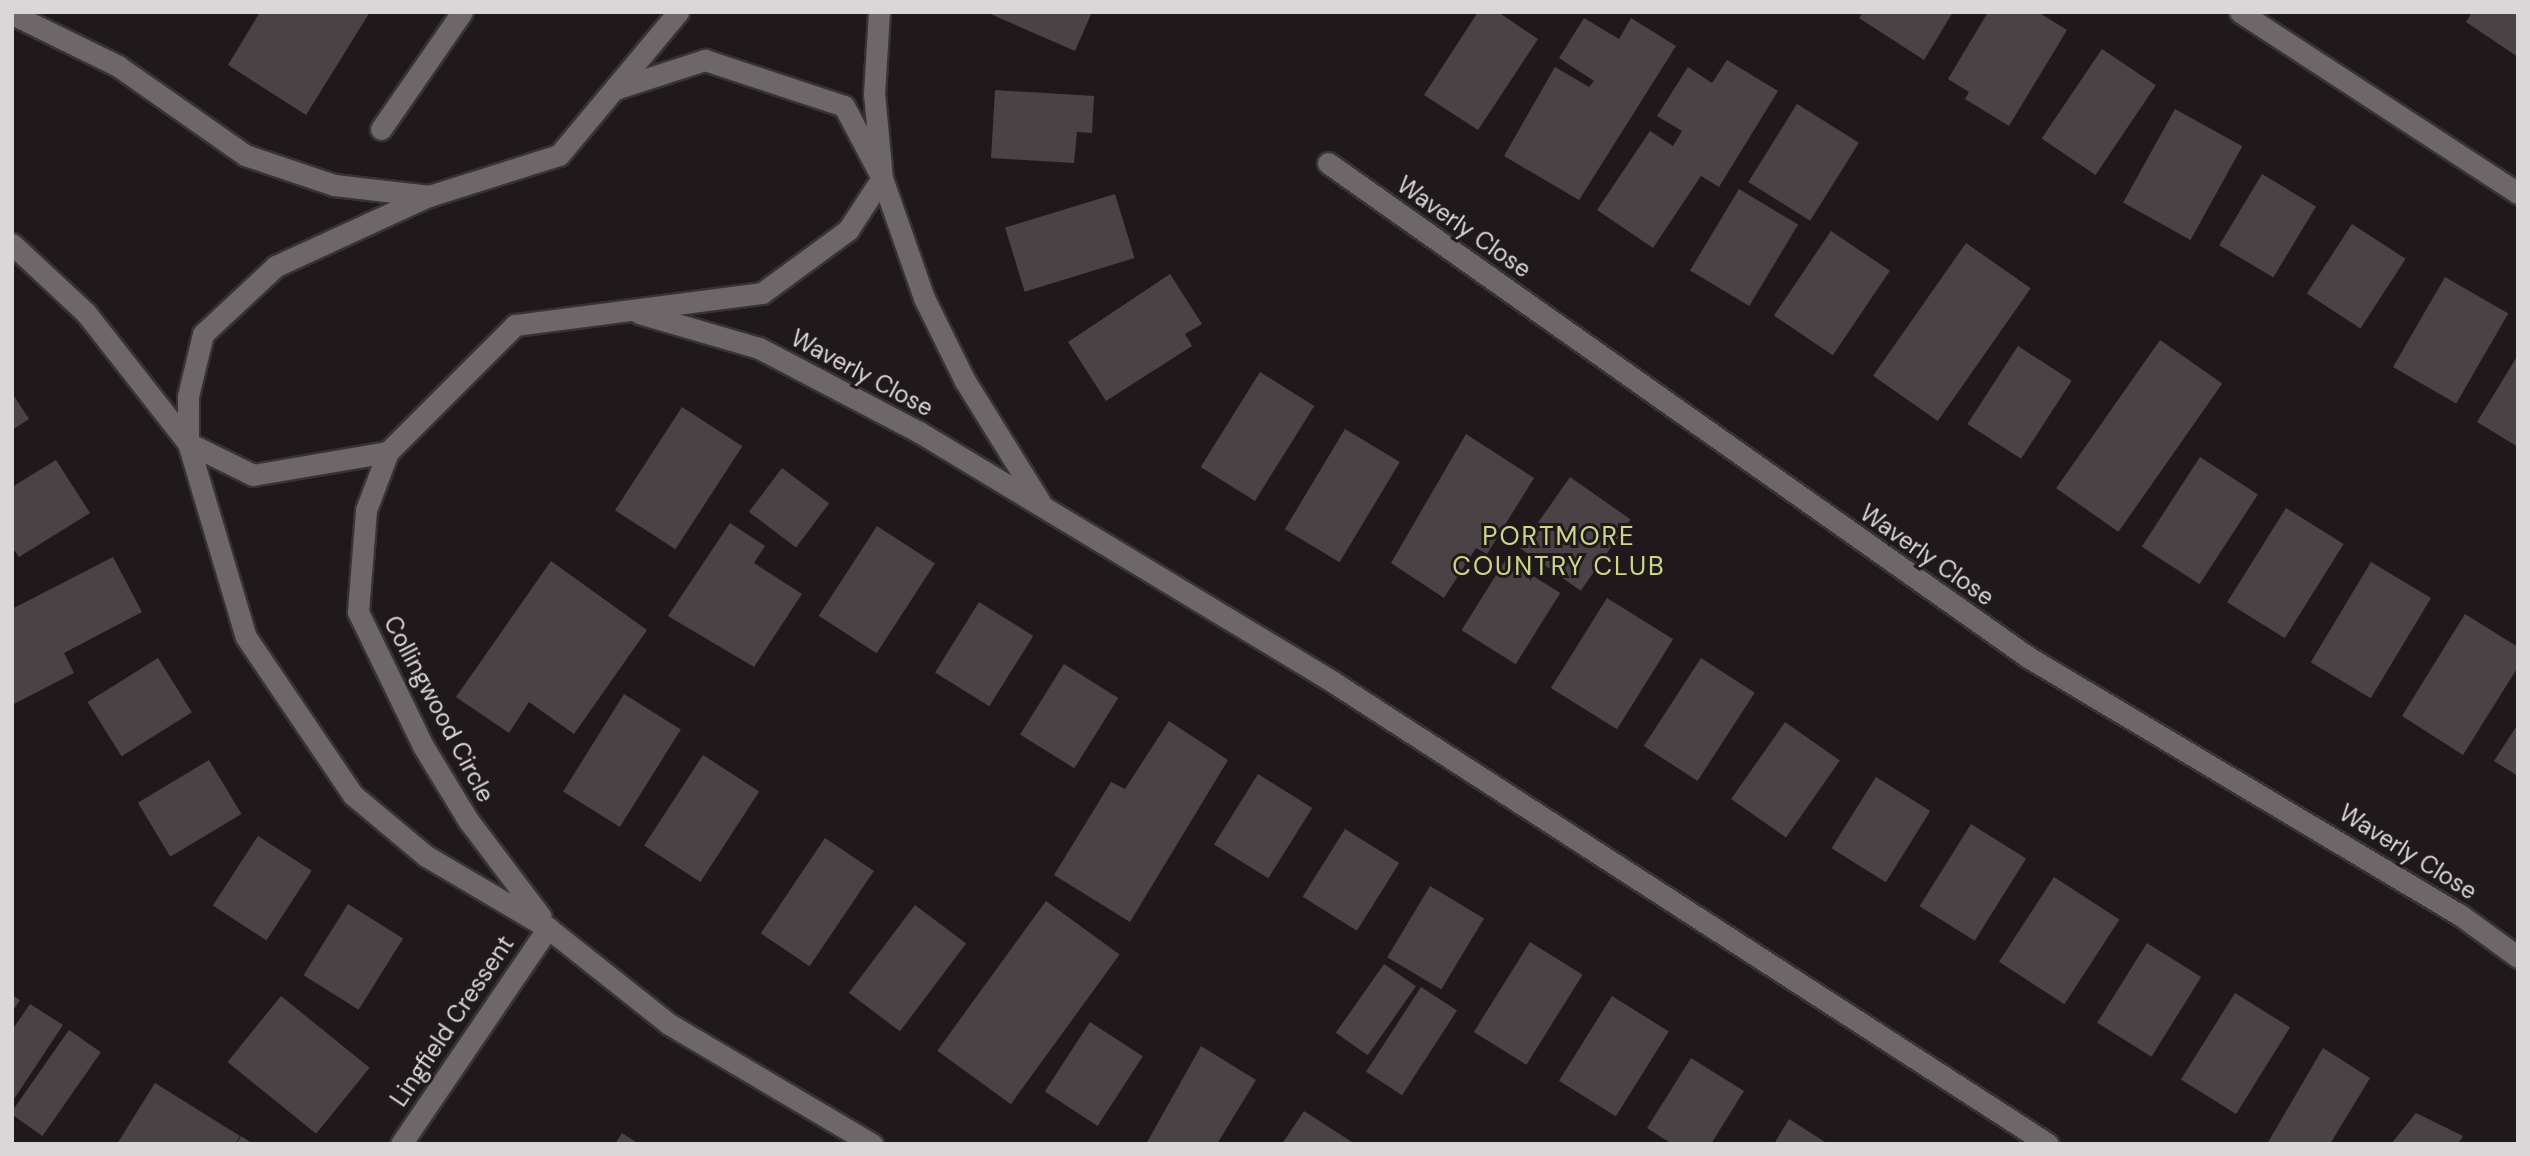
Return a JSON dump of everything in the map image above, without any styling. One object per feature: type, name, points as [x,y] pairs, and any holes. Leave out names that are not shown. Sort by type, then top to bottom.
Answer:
[{"type":"street","points":[[381,129],[462,12]]},
{"type":"street","points":[[678,12],[559,155],[429,196],[276,266],[204,334],[188,396],[188,443],[253,475],[388,452],[515,325],[639,313],[762,293],[848,230],[881,178],[874,94],[879,12]]},
{"type":"street","points":[[2239,12],[2518,193]]},
{"type":"street","points":[[12,14],[118,65],[245,155],[334,185],[429,196]]},
{"type":"street","points":[[614,89],[705,60],[764,77],[844,106],[881,178]]},
{"type":"street","name":"Waverly Close","points":[[1328,163],[2028,657],[2414,886],[2518,957]]},
{"type":"street","name":"Waverly Close","points":[[881,178],[924,298],[965,382],[1045,510]]},
{"type":"street","name":"Collingwood Circle","points":[[12,244],[86,313],[188,443],[246,637],[353,795],[426,856],[548,928],[669,1024],[872,1144]]},
{"type":"street","name":"Waverly Close","points":[[639,313],[759,348],[919,432],[1333,682],[2048,1144]]},
{"type":"street","name":"Collingwood Circle","points":[[388,452],[366,510],[358,612],[468,820],[548,928]]},
{"type":"street","name":"Lingfield Cressent","points":[[401,1144],[548,928]]},
{"type":"building","points":[[260,12],[370,12],[306,115],[228,65]]},
{"type":"building","points":[[986,12],[1092,12],[1075,51]]},
{"type":"building","points":[[1478,12],[1498,12],[1538,39],[1478,130],[1424,95]]},
{"type":"building","points":[[1863,12],[1953,12],[1924,60],[1859,18]]},
{"type":"building","points":[[1988,12],[2038,12],[2067,30],[2009,126],[1965,99],[1969,92],[1948,79]]},
{"type":"building","points":[[2472,12],[2518,12],[2518,57],[2466,22]]},
{"type":"building","points":[[1584,18],[1619,39],[1631,18],[1676,46],[1579,200],[1504,156],[1555,67],[1589,87],[1594,81],[1559,58]]},
{"type":"building","points":[[2102,49],[2156,85],[2095,175],[2042,139]]},
{"type":"building","points":[[1727,60],[1778,91],[1719,187],[1701,176],[1653,248],[1597,210],[1650,131],[1673,146],[1682,131],[1657,116],[1688,67],[1712,83]]},
{"type":"building","points":[[995,90],[1094,96],[1092,133],[1077,132],[1074,163],[991,158]]},
{"type":"building","points":[[1797,104],[1859,143],[1810,221],[1748,182]]},
{"type":"building","points":[[2175,109],[2242,146],[2190,240],[2123,203]]},
{"type":"building","points":[[2262,174],[2316,206],[2273,278],[2219,245]]},
{"type":"building","points":[[1739,189],[1798,225],[1749,306],[1690,270]]},
{"type":"building","points":[[1115,194],[1135,258],[1025,292],[1005,228]]},
{"type":"building","points":[[2352,224],[2406,259],[2360,328],[2307,294]]},
{"type":"building","points":[[1831,231],[1890,271],[1833,355],[1774,316]]},
{"type":"building","points":[[1966,243],[2031,288],[1938,421],[1873,376]]},
{"type":"building","points":[[1170,274],[1202,324],[1185,334],[1192,346],[1106,401],[1068,342]]},
{"type":"building","points":[[2445,277],[2508,314],[2456,404],[2393,367]]},
{"type":"building","points":[[2160,340],[2222,384],[2118,532],[2056,488]]},
{"type":"building","points":[[2018,346],[2072,381],[2021,459],[1967,424]]},
{"type":"building","points":[[2518,355],[2518,447],[2477,422]]},
{"type":"building","points":[[1260,372],[1314,406],[1255,501],[1201,467]]},
{"type":"building","points":[[12,393],[29,419],[12,430]]},
{"type":"building","points":[[682,407],[742,446],[675,549],[615,510]]},
{"type":"building","points":[[1345,429],[1400,462],[1340,562],[1285,529]]},
{"type":"building","points":[[1466,434],[1534,478],[1487,554],[1476,548],[1444,598],[1391,563]]},
{"type":"building","points":[[2200,457],[2258,495],[2200,584],[2142,547]]},
{"type":"building","points":[[56,460],[90,513],[19,557],[12,547],[12,487]]},
{"type":"building","points":[[782,468],[829,504],[796,547],[749,512]]},
{"type":"building","points":[[1570,477],[1631,519],[1581,591],[1520,548]]},
{"type":"building","points":[[2286,508],[2344,544],[2285,638],[2227,602]]},
{"type":"building","points":[[730,523],[765,546],[754,563],[802,594],[754,667],[668,616]]},
{"type":"building","points":[[877,526],[935,564],[877,653],[819,616]]},
{"type":"building","points":[[113,557],[142,612],[64,653],[74,673],[12,705],[12,609]]},
{"type":"building","points":[[1506,559],[1560,593],[1516,664],[1461,630]]},
{"type":"building","points":[[551,561],[647,630],[574,734],[529,702],[509,733],[456,697]]},
{"type":"building","points":[[2371,562],[2431,598],[2371,698],[2311,662]]},
{"type":"building","points":[[1607,598],[1673,639],[1617,729],[1551,688]]},
{"type":"building","points":[[979,602],[1033,636],[989,706],[935,672]]},
{"type":"building","points":[[2465,614],[2518,647],[2518,667],[2463,755],[2402,716]]},
{"type":"building","points":[[158,658],[192,712],[122,756],[88,702]]},
{"type":"building","points":[[1701,658],[1755,693],[1697,781],[1644,746]]},
{"type":"building","points":[[1064,664],[1118,698],[1074,768],[1020,734]]},
{"type":"building","points":[[624,694],[681,730],[620,827],[563,792]]},
{"type":"building","points":[[1169,721],[1228,760],[1130,922],[1054,875],[1111,782],[1125,789]]},
{"type":"building","points":[[1785,722],[1840,760],[1786,837],[1731,799]]},
{"type":"building","points":[[2518,724],[2518,776],[2494,761]]},
{"type":"building","points":[[703,755],[759,791],[700,882],[644,846]]},
{"type":"building","points":[[209,760],[241,814],[170,857],[138,803]]},
{"type":"building","points":[[1258,774],[1312,808],[1268,878],[1214,844]]},
{"type":"building","points":[[1876,777],[1930,811],[1886,882],[1831,848]]},
{"type":"building","points":[[1971,824],[2026,858],[1975,941],[1920,906]]},
{"type":"building","points":[[1345,829],[1399,863],[1357,931],[1303,897]]},
{"type":"building","points":[[258,836],[312,871],[266,940],[213,906]]},
{"type":"building","points":[[825,838],[874,871],[810,966],[761,933]]},
{"type":"building","points":[[2054,877],[2119,919],[2064,1004],[1999,962]]},
{"type":"building","points":[[1430,886],[1484,918],[1441,990],[1387,957]]},
{"type":"building","points":[[1046,901],[1120,954],[1011,1104],[937,1051]]},
{"type":"building","points":[[348,904],[403,938],[359,1010],[303,975]]},
{"type":"building","points":[[915,905],[966,944],[900,1031],[849,993]]},
{"type":"building","points":[[1530,942],[1583,975],[1526,1065],[1474,1032]]},
{"type":"building","points":[[2147,943],[2201,977],[2151,1057],[2097,1023]]},
{"type":"building","points":[[1384,964],[1416,986],[1368,1055],[1336,1033]]},
{"type":"building","points":[[1421,987],[1457,1010],[1402,1095],[1366,1072]]},
{"type":"building","points":[[2235,993],[2290,1027],[2236,1114],[2181,1080]]},
{"type":"building","points":[[12,995],[20,1000],[12,1012]]},
{"type":"building","points":[[281,996],[370,1068],[316,1134],[228,1062]]},
{"type":"building","points":[[1612,996],[1669,1032],[1616,1116],[1559,1081]]},
{"type":"building","points":[[30,1004],[63,1025],[12,1102],[12,1030]]},
{"type":"building","points":[[1090,1022],[1143,1056],[1098,1126],[1045,1092]]},
{"type":"building","points":[[69,1030],[101,1052],[42,1136],[12,1115],[12,1111]]},
{"type":"building","points":[[1201,1046],[1256,1080],[1217,1144],[1146,1144]]},
{"type":"building","points":[[2323,1048],[2370,1078],[2330,1144],[2267,1144]]},
{"type":"building","points":[[1691,1058],[1744,1091],[1711,1144],[1672,1144],[1647,1128]]},
{"type":"building","points":[[155,1083],[240,1136],[235,1144],[117,1144]]},
{"type":"building","points":[[1304,1111],[1355,1144],[1282,1144]]},
{"type":"building","points":[[2416,1113],[2463,1136],[2458,1144],[2391,1144]]},
{"type":"building","points":[[1789,1119],[1828,1144],[1774,1144]]},
{"type":"building","points":[[622,1133],[639,1144],[615,1144]]},
{"type":"building","points":[[241,1136],[253,1144],[236,1144]]},
{"type":"district","name":"PORTMORE COUNTRY CLUB","points":[[1559,552]]}]
